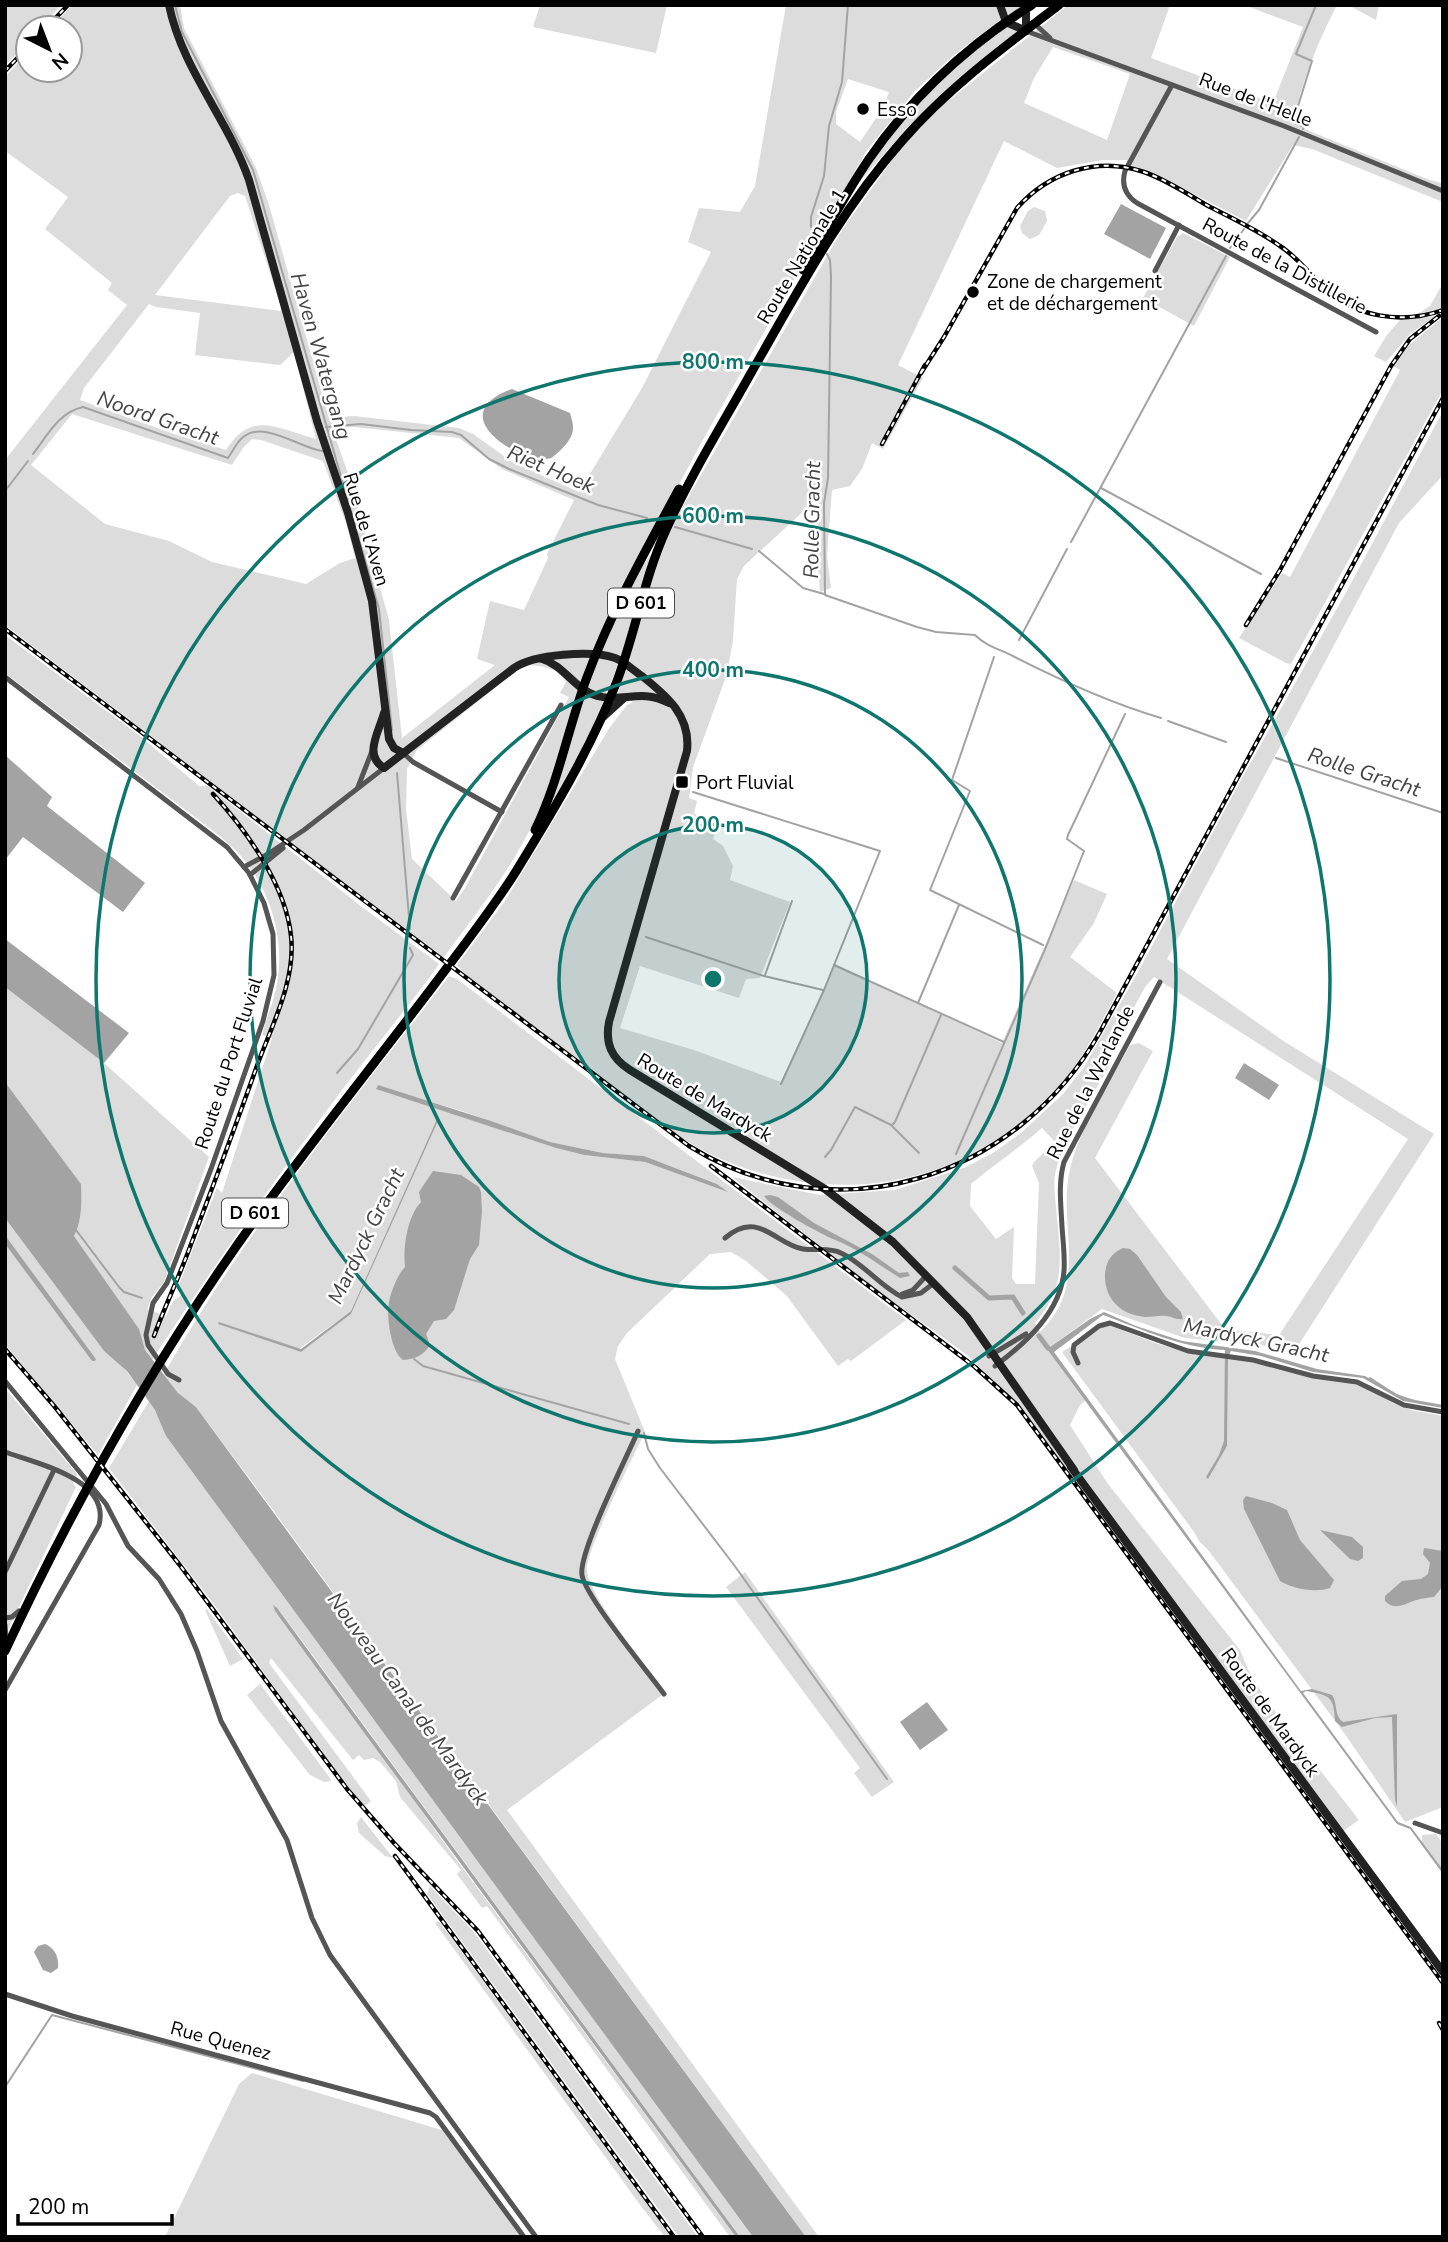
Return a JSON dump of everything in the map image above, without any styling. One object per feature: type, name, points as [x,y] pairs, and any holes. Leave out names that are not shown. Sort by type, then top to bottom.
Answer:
[{"type":"main road","name":"Rue de l'Aven","points":[[169,5],[178,39],[238,152],[251,185],[317,421],[348,513],[372,601],[380,649],[388,735],[392,746],[403,753]]},
{"type":"main road","points":[[1000,5],[1006,22],[1024,30],[1025,9]]},
{"type":"main road","name":"Route Nationale 1","points":[[624,663],[653,563],[672,517],[838,224],[879,168],[918,123],[1024,30],[1059,5]]},
{"type":"main road","points":[[1025,9],[1035,24]]},
{"type":"main road","name":"Route Nationale 1","points":[[595,655],[676,496],[862,169],[892,128],[931,84],[968,51],[1025,9]]},
{"type":"main road","name":"Route de Mardyck","points":[[539,658],[595,655],[624,663],[662,692],[676,708],[686,727],[687,751],[609,1022],[607,1039],[611,1051],[629,1070],[839,1199],[888,1237],[962,1311],[1074,1470],[1443,1972]]},
{"type":"main road","name":"D 601","points":[[456,953],[501,886],[539,822],[559,772],[595,655]]},
{"type":"main road","points":[[372,751],[376,762],[387,766],[516,666],[539,658],[557,665],[594,695],[611,698],[636,694],[651,696],[676,708]]},
{"type":"main road","name":"D 601","points":[[6,1640],[19,1611],[132,1408],[227,1259],[517,870],[576,771],[611,698],[624,663]]},
{"type":"main road","points":[[601,719],[626,697]]},
{"type":"main road","name":"Rue de l'Aven","points":[[372,751],[384,713]]},
{"type":"main road","name":"Rue de l'Aven","points":[[387,766],[388,735]]},
{"type":"main road","name":"D 601","points":[[5,1651],[80,1500]]},
{"type":"street","name":"Rue de l'Helle","points":[[1035,24],[1056,42]]},
{"type":"street","name":"Rue de l'Helle","points":[[1024,30],[1284,126],[1443,191]]},
{"type":"street","name":"Route de la Distillerie","points":[[1172,85],[1128,165],[1123,180],[1125,191],[1132,199],[1376,332]]},
{"type":"street","name":"Route de la Distillerie","points":[[1155,271],[1179,225]]},
{"type":"street","name":"Route du Port Fluvial","points":[[5,677],[209,832],[250,875],[264,903],[272,930],[275,957],[272,988],[261,1026],[169,1279],[153,1300],[146,1338],[150,1351],[166,1373],[179,1380]]},
{"type":"street","points":[[453,898],[561,705]]},
{"type":"street","points":[[358,788],[372,751]]},
{"type":"street","name":"Rue de l'Aven","points":[[403,753],[413,762],[502,812]]},
{"type":"street","points":[[250,875],[387,766]]},
{"type":"street","points":[[244,867],[304,830]]},
{"type":"street","name":"Rue de la Warlande","points":[[998,1364],[1042,1321],[1055,1301],[1063,1274],[1060,1188],[1065,1162],[1160,982]]},
{"type":"street","points":[[725,1238],[737,1230],[755,1227],[773,1233],[798,1248],[839,1252],[900,1297],[923,1292],[934,1283]]},
{"type":"street","points":[[892,1291],[909,1293],[927,1275]]},
{"type":"street","name":"Rue de la Warlande","points":[[991,1355],[1025,1335],[1042,1321]]},
{"type":"street","points":[[1079,1363],[1073,1352],[1074,1345],[1099,1326],[1108,1323],[1179,1348],[1257,1360],[1313,1376],[1357,1382],[1404,1405],[1443,1412]]},
{"type":"street","points":[[5,1381],[106,1504],[128,1546],[156,1575],[169,1594],[193,1640],[221,1721],[287,1840],[312,1918],[330,1955],[536,2237]]},
{"type":"street","points":[[638,1431],[585,1552],[582,1572],[590,1593],[664,1694]]},
{"type":"street","points":[[5,1452],[74,1478],[85,1487],[98,1507],[100,1516],[99,1525],[5,1690]]},
{"type":"street","points":[[5,1572],[54,1470]]},
{"type":"street","points":[[5,1618],[12,1617],[19,1611]]},
{"type":"street","points":[[5,1625],[6,1640]]},
{"type":"street","points":[[1415,1823],[1443,1833]]},
{"type":"street","name":"Rue Quenez","points":[[5,1994],[56,2012],[430,2113],[436,2117],[524,2237]]},
{"type":"shaded area","points":[[5,5],[61,5],[53,14],[14,14],[14,56],[5,66]]},
{"type":"shaded area","points":[[72,5],[180,5],[184,28],[256,168],[269,205],[329,418],[354,416],[459,428],[473,434],[514,463],[579,492],[642,388],[711,252],[688,242],[699,208],[740,212],[755,186],[786,5],[1024,5],[954,55],[915,91],[867,150],[700,445],[599,635],[583,676],[550,782],[522,845],[443,958],[5,625],[5,460],[127,305],[108,290],[112,283],[45,229],[68,197],[5,151],[5,77],[14,67],[14,84],[84,84],[84,14],[64,14]],"holes":[[[848,79],[889,92],[883,108],[860,142],[836,124],[836,112]],[[238,193],[245,196],[281,311],[155,295],[230,196]],[[149,304],[200,313],[195,355],[280,365],[294,352],[316,439],[278,427],[256,426],[236,437],[226,450],[80,400],[84,388]],[[72,414],[232,465],[252,439],[323,461],[346,523],[355,558],[340,563],[306,584],[212,562],[169,541],[105,524],[31,465]],[[354,427],[459,438],[502,469],[574,500],[547,554],[548,558],[524,610],[490,601],[477,659],[495,665],[402,738],[389,620],[350,479],[332,428]],[[524,665],[553,670],[566,682],[560,693],[569,697],[456,901],[412,859],[406,809],[407,769],[417,750]]]},
{"type":"shaded area","points":[[540,5],[667,5],[656,53],[533,27]]},
{"type":"shaded area","points":[[1068,5],[1170,5],[1151,58],[1273,103],[1303,27],[1244,5],[1337,5],[1306,76],[1293,121],[1295,125],[1427,179],[1441,183],[1443,180],[1443,202],[1312,149],[1293,145],[1246,221],[1161,177],[1126,164],[1127,160],[1103,160],[1057,168],[1004,141],[898,365],[923,378],[883,449],[872,443],[862,469],[850,486],[832,490],[827,556],[831,588],[820,592],[817,555],[819,501],[822,494],[744,566],[737,579],[733,640],[727,674],[693,767],[689,798],[697,801],[694,814],[720,822],[713,839],[723,846],[733,866],[730,880],[790,902],[760,978],[746,979],[739,998],[640,966],[620,1028],[694,1050],[781,1082],[835,964],[1002,1043],[1074,880],[1107,894],[1094,923],[1070,957],[1117,993],[1086,1049],[1059,1087],[1012,1130],[972,1155],[930,1172],[886,1182],[840,1185],[795,1181],[750,1170],[706,1152],[685,1139],[464,973],[457,965],[505,901],[610,727],[627,705],[633,702],[618,693],[659,556],[675,520],[842,230],[895,156],[942,106]],"holes":[[[1053,47],[1130,74],[1107,140],[1024,103],[1034,78]]]},
{"type":"shaded area","points":[[1348,5],[1379,5],[1376,20]]},
{"type":"shaded area","points":[[1006,25],[1019,30],[908,127],[853,189],[874,158],[933,87]]},
{"type":"shaded area","points":[[1034,207],[1045,211],[1047,221],[1039,235],[1030,239],[1022,233],[1020,226],[1028,211]]},
{"type":"shaded area","points":[[1183,233],[1230,257],[1194,326],[1143,298],[1177,237]]},
{"type":"shaded area","points":[[1443,283],[1443,308],[1418,314],[1430,306]]},
{"type":"shaded area","points":[[1435,316],[1410,334],[1386,362],[1374,356],[1400,320]]},
{"type":"shaded area","points":[[1443,317],[1443,390],[1291,664],[1239,638],[1282,573],[1290,577],[1400,370],[1393,366],[1409,345]]},
{"type":"shaded area","points":[[1443,411],[1443,475],[1399,523],[1167,959],[1285,1042],[1434,1134],[1294,1352],[1260,1345],[1185,1338],[1102,1309],[1050,1347],[1047,1343],[1044,1345],[1085,1401],[1080,1405],[1070,1425],[1108,1484],[1240,1650],[1251,1676],[1280,1719],[1359,1820],[1336,1836],[1022,1408],[967,1355],[862,1279],[732,1177],[820,1195],[895,1190],[966,1167],[993,1153],[1021,1133],[1063,1094],[1084,1067],[1138,972]],"holes":[[[1154,977],[1408,1139],[1279,1335],[1225,1329],[1095,1158],[1153,1051],[1139,1043],[1130,1045],[1076,1149],[1067,1187],[1069,1252],[1065,1293],[1056,1313],[1040,1332],[1035,1323],[1046,1309],[1057,1282],[1060,1254],[1054,1184],[1060,1157],[1110,1065],[1105,1062],[1145,987]],[[1042,1128],[1055,1142],[1032,1166],[1039,1183],[1035,1284],[1016,1284],[1012,1278],[1014,1227],[996,1239],[970,1206],[971,1184]]]},
{"type":"shaded area","points":[[653,552],[622,654],[604,700],[578,762],[555,799],[553,798],[578,714],[600,651],[629,588]]},
{"type":"shaded area","points":[[5,635],[140,736],[199,786],[208,786],[439,964],[293,1156],[152,1360],[145,1350],[138,1329],[74,1236],[80,1218],[81,1184],[5,1082],[5,987],[104,1063],[209,1157],[164,1282],[152,1297],[147,1309],[166,1316],[173,1301],[184,1293],[178,1287],[217,1188],[222,1193],[272,1038],[262,1035],[278,977],[279,945],[276,928],[259,882],[234,849],[5,673]]},
{"type":"shaded area","points":[[449,976],[457,979],[906,1320],[851,1361],[848,1359],[838,1366],[787,1296],[746,1261],[731,1252],[710,1254],[627,1333],[618,1346],[615,1359],[645,1432],[601,1525],[587,1571],[591,1584],[609,1616],[666,1692],[507,1810],[819,2237],[806,2237],[267,1502],[196,1407],[178,1394],[164,1374],[195,1321],[263,1220]],"holes":[[[377,1086],[462,1111],[550,1142],[603,1153],[644,1156],[717,1184],[726,1191],[645,1162],[584,1155],[556,1148],[377,1089]],[[437,1119],[351,1314],[301,1352],[219,1322],[299,1349],[351,1311]]]},
{"type":"shaded area","points":[[5,1218],[104,1351],[121,1364],[137,1385],[98,1455],[5,1344],[5,1244],[92,1361],[96,1359],[5,1235]]},
{"type":"shaded area","points":[[1109,1325],[1155,1343],[1197,1355],[1238,1359],[1350,1382],[1371,1389],[1393,1403],[1411,1410],[1443,1416],[1443,1807],[1405,1822],[1347,1737],[1199,1541],[1062,1352]]},
{"type":"shaded area","points":[[5,1388],[77,1474],[73,1483],[76,1487],[5,1636]]},
{"type":"shaded area","points":[[149,1401],[166,1436],[753,2237],[740,2237],[278,1608],[450,1851],[736,2237],[730,2237],[487,1906],[482,1908],[457,1874],[461,1870],[400,1797],[396,1781],[380,1762],[373,1758],[364,1760],[359,1755],[353,1760],[271,1658],[269,1663],[371,1801],[365,1806],[341,1778],[212,1602],[109,1468]]},
{"type":"shaded area","points":[[745,1572],[894,1782],[872,1797],[854,1773],[860,1768],[726,1587]]},
{"type":"shaded area","points":[[207,1609],[243,1659],[230,1666],[205,1610]]},
{"type":"shaded area","points":[[260,1684],[331,1781],[324,1782],[310,1775],[247,1695]]},
{"type":"shaded area","points":[[361,1817],[393,1858],[385,1856],[359,1833],[357,1823]]},
{"type":"shaded area","points":[[1436,1834],[1443,1844],[1443,1871],[1422,1843],[1422,1835]]},
{"type":"shaded area","points":[[430,1886],[473,1931],[698,2237],[679,2237],[427,1894]]},
{"type":"shaded area","points":[[439,1921],[671,2237],[665,2237],[641,2206],[435,1923]]},
{"type":"shaded area","points":[[252,2073],[448,2132],[523,2237],[165,2237],[239,2084]]},
{"type":"water","points":[[1121,204],[1166,228],[1150,259],[1104,234]]},
{"type":"water","points":[[512,389],[570,413],[573,432],[564,447],[551,458],[541,459],[515,451],[491,434],[484,423],[483,412],[489,402]]},
{"type":"water","points":[[5,755],[52,797],[47,806],[145,883],[123,912],[23,837],[5,860]]},
{"type":"water","points":[[5,939],[129,1033],[104,1063],[5,987]]},
{"type":"water","points":[[1244,1063],[1279,1085],[1269,1100],[1235,1078]]},
{"type":"water","name":"Nouveau Canal de Mardyck","points":[[5,1082],[81,1184],[80,1218],[74,1236],[139,1329],[145,1350],[178,1393],[196,1407],[806,2237],[753,2237],[166,1436],[155,1410],[127,1371],[104,1351],[5,1218]]},
{"type":"water","points":[[378,1085],[550,1142],[603,1153],[644,1156],[717,1184],[728,1192],[645,1162],[584,1155],[556,1148],[376,1089]]},
{"type":"water","points":[[437,1119],[351,1314],[301,1352],[218,1324],[219,1322],[301,1349],[351,1311]]},
{"type":"water","points":[[433,1171],[461,1175],[479,1187],[482,1211],[479,1245],[470,1259],[454,1310],[446,1319],[434,1321],[426,1334],[430,1345],[425,1352],[415,1358],[403,1360],[395,1350],[390,1333],[389,1302],[395,1283],[405,1267],[407,1233],[412,1216],[421,1202],[419,1192]]},
{"type":"water","points":[[764,1196],[778,1197],[814,1223],[872,1254],[899,1273],[908,1272],[910,1276],[900,1278],[859,1252],[796,1219]]},
{"type":"water","points":[[5,1235],[95,1361],[92,1361],[5,1244]]},
{"type":"water","points":[[1123,1248],[1130,1249],[1137,1255],[1166,1297],[1181,1312],[1183,1319],[1136,1316],[1115,1304],[1107,1291],[1106,1270],[1112,1255]]},
{"type":"water","points":[[1104,1312],[1182,1341],[1255,1351],[1317,1369],[1365,1376],[1404,1398],[1443,1405],[1443,1408],[1403,1401],[1363,1378],[1313,1372],[1261,1356],[1231,1351],[1228,1358],[1227,1446],[1208,1479],[1206,1477],[1224,1441],[1225,1350],[1178,1342],[1103,1315],[1054,1352],[1301,1691],[1312,1689],[1332,1695],[1338,1717],[1343,1722],[1397,1714],[1397,1807],[1392,1717],[1375,1718],[1342,1727],[1335,1721],[1329,1698],[1314,1692],[1303,1693],[1398,1822],[1411,1827],[1443,1870],[1443,1874],[1410,1829],[1397,1824],[1044,1345],[1046,1343],[1050,1347]]},
{"type":"water","points":[[1246,1496],[1287,1510],[1300,1540],[1334,1580],[1330,1588],[1304,1589],[1280,1581],[1244,1509],[1243,1500]]},
{"type":"water","points":[[1320,1530],[1352,1537],[1363,1547],[1363,1558],[1358,1561],[1350,1559]]},
{"type":"water","points":[[1424,1548],[1443,1551],[1443,1586],[1434,1597],[1401,1606],[1389,1604],[1385,1601],[1385,1596],[1402,1581],[1421,1579],[1428,1574],[1430,1563],[1423,1554]]},
{"type":"water","points":[[273,1605],[740,2237],[736,2237],[315,1666]]},
{"type":"water","points":[[927,1702],[948,1730],[920,1750],[900,1722]]},
{"type":"water","points":[[45,1944],[54,1950],[58,1960],[58,1968],[51,1973],[43,1970],[34,1952],[38,1946]]},
{"type":"waterway","name":"Haven Watergang","points":[[175,5],[182,32],[253,170],[379,609],[392,730]]},
{"type":"waterway","name":"Rolle Gracht","points":[[811,227],[811,217],[824,176],[829,126],[842,82],[848,5]]},
{"type":"waterway","points":[[1303,129],[1294,119],[1312,61],[1296,54],[1316,5]]},
{"type":"waterway","points":[[1248,223],[1259,210],[1299,137]]},
{"type":"waterway","points":[[1230,248],[1244,229]]},
{"type":"waterway","name":"Rolle Gracht","points":[[827,254],[831,276],[828,478],[824,503],[825,595],[917,627],[936,632],[975,635],[988,645],[1067,682],[1161,718]]},
{"type":"waterway","points":[[1071,542],[1226,256]]},
{"type":"waterway","name":"Noord Gracht","points":[[33,454],[60,419],[83,407],[228,458],[241,439],[250,433],[259,432],[281,436],[322,451]]},
{"type":"waterway","name":"Riet Hoek","points":[[326,427],[361,424],[452,432],[461,435],[489,459],[509,469],[598,505],[647,518]]},
{"type":"waterway","name":"Noord Gracht","points":[[5,491],[28,461]]},
{"type":"waterway","points":[[1101,488],[1261,574]]},
{"type":"waterway","name":"Riet Hoek","points":[[675,527],[752,549]]},
{"type":"waterway","points":[[1019,640],[1067,549]]},
{"type":"waterway","name":"Riet Hoek","points":[[759,551],[803,588],[824,594]]},
{"type":"waterway","points":[[994,657],[952,780],[970,791],[930,890],[1043,945]]},
{"type":"waterway","points":[[956,1154],[1046,947],[1084,851],[1067,839],[1068,835],[1125,714]]},
{"type":"waterway","name":"Rolle Gracht","points":[[1168,721],[1226,742]]},
{"type":"waterway","name":"Rolle Gracht","points":[[1276,758],[1443,813]]},
{"type":"waterway","name":"Haven Watergang","points":[[397,773],[410,929]]},
{"type":"waterway","points":[[693,792],[880,851],[824,990],[781,1084]]},
{"type":"waterway","points":[[765,975],[792,901]]},
{"type":"waterway","points":[[918,1003],[959,905]]},
{"type":"waterway","points":[[646,937],[764,976],[823,990]]},
{"type":"waterway","name":"Haven Watergang","points":[[337,1073],[358,1049],[413,955],[410,948]]},
{"type":"waterway","points":[[834,965],[1004,1042]]},
{"type":"waterway","points":[[892,1125],[941,1015]]},
{"type":"waterway","points":[[825,1157],[855,1107],[891,1125],[919,1153]]},
{"type":"waterway","name":"Mardyck Gracht","points":[[76,1230],[119,1287],[124,1292],[142,1298]]},
{"type":"waterway","name":"Mardyck Gracht","points":[[955,1268],[989,1298],[1013,1297],[1023,1313]]},
{"type":"waterway","name":"Mardyck Gracht","points":[[1039,1336],[1048,1348]]},
{"type":"waterway","points":[[414,1359],[423,1366],[629,1424]]},
{"type":"waterway","name":"Mardyck Gracht","points":[[1370,1378],[1396,1395],[1414,1401]]},
{"type":"waterway","points":[[644,1433],[648,1449],[660,1468],[734,1565],[887,1779]]},
{"type":"waterway","points":[[5,2087],[52,2015],[303,2081]]},
{"type":"railway","points":[[59,14],[68,5]]},
{"type":"railway","points":[[5,71],[14,62]]},
{"type":"railway","points":[[921,373],[1017,208],[1044,185],[1059,177],[1092,167],[1126,167],[1169,183],[1272,241],[1292,255],[1323,287],[1349,305],[1379,315],[1395,317],[1427,315],[1443,310]]},
{"type":"railway","points":[[1246,625],[1280,570],[1391,366],[1410,339],[1439,316]]},
{"type":"railway","points":[[882,444],[925,365]]},
{"type":"railway","points":[[5,629],[689,1146],[745,1173],[804,1187],[862,1189],[918,1178],[972,1157],[1021,1125],[1065,1083],[1100,1032],[1443,398]]},
{"type":"railway","points":[[154,1336],[276,1017],[287,985],[292,952],[288,917],[273,879],[251,842],[213,794]]},
{"type":"railway","points":[[711,1166],[975,1367],[1017,1405],[1443,1983]]},
{"type":"railway","points":[[5,1349],[55,1407],[179,1564],[347,1789],[478,1931],[703,2237]]},
{"type":"railway","points":[[395,1856],[674,2237]]},
{"type":"railway","points":[[1439,2023],[1443,2030]]},
{"type":"place","name":"Esso","points":[[863,109]]},
{"type":"place","name":"Zone de chargement et de déchargement","points":[[973,292]]},
{"type":"place","name":"Port Fluvial","points":[[682,782]]}]
